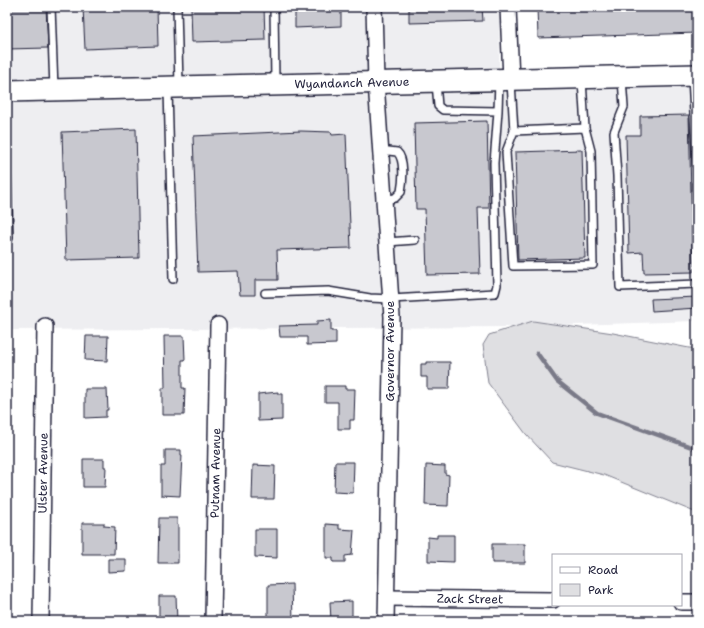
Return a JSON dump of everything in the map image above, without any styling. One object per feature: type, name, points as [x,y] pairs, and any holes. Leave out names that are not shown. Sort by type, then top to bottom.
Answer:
[{"type":"street","name":"Governor Avenue","points":[[374,7],[376,82],[392,317],[386,621]]},
{"type":"street","points":[[505,80],[508,7]]},
{"type":"street","name":"Wyandanch Avenue","points":[[7,90],[695,75]]},
{"type":"street","name":"Putnam Avenue","points":[[213,621],[218,325]]},
{"type":"street","name":"Ulster Avenue","points":[[41,621],[45,326]]},
{"type":"street","name":"Zack Street","points":[[387,598],[552,600]]},
{"type":"street","points":[[682,602],[697,602]]},
{"type":"lane","points":[[51,7],[54,90]]},
{"type":"lane","points":[[173,279],[174,87],[177,7]]},
{"type":"lane","points":[[274,7],[276,84]]},
{"type":"lane","points":[[695,75],[697,169]]},
{"type":"lane","points":[[622,77],[624,107],[614,132],[617,176],[620,287],[697,284]]},
{"type":"lane","points":[[505,80],[514,131],[506,152],[513,266],[593,266],[591,151],[585,128],[582,78]]},
{"type":"lane","points":[[265,293],[328,291],[370,298],[390,299],[492,294],[496,291],[494,163],[498,110],[505,80]]},
{"type":"lane","points":[[436,81],[438,106],[441,110],[498,110]]},
{"type":"lane","points":[[514,131],[585,128]]},
{"type":"lane","points":[[380,150],[397,152],[401,157],[402,163],[401,192],[395,198],[384,200]]},
{"type":"lane","points":[[7,175],[9,238]]},
{"type":"lane","points":[[387,242],[415,240]]},
{"type":"shaded area","points":[[7,7],[500,7],[499,80],[697,75],[697,321],[513,327],[7,330]]},
{"type":"green space","points":[[533,321],[613,333],[689,348],[697,348],[697,513],[604,475],[552,462],[526,434],[488,383],[483,345],[489,335]]},
{"type":"building","points":[[7,7],[46,7],[48,48],[7,49]]},
{"type":"building","points":[[83,7],[157,7],[158,46],[85,49]]},
{"type":"building","points":[[191,7],[264,7],[265,40],[192,42]]},
{"type":"building","points":[[295,7],[341,7],[341,26],[295,28]]},
{"type":"building","points":[[409,7],[482,7],[483,21],[409,23]]},
{"type":"building","points":[[537,7],[697,7],[697,33],[538,38]]},
{"type":"building","points":[[689,115],[693,272],[644,273],[643,252],[629,253],[626,135],[640,135],[640,116]]},
{"type":"building","points":[[487,121],[489,208],[478,208],[480,274],[427,275],[425,209],[416,209],[414,123]]},
{"type":"building","points":[[136,129],[139,258],[66,260],[62,132]]},
{"type":"building","points":[[301,131],[331,132],[332,135],[346,134],[351,248],[277,250],[278,280],[255,280],[255,295],[240,295],[238,271],[198,272],[193,136]]},
{"type":"building","points":[[582,150],[585,258],[518,260],[515,152]]},
{"type":"building","points":[[697,297],[697,308],[652,311],[651,299]]},
{"type":"building","points":[[331,320],[331,331],[336,331],[336,344],[307,345],[307,337],[280,337],[279,326],[317,325],[317,321]]},
{"type":"building","points":[[86,336],[108,336],[107,361],[85,360]]},
{"type":"building","points":[[164,336],[184,336],[185,360],[182,360],[182,388],[185,388],[184,415],[162,415],[162,388],[165,388]]},
{"type":"building","points":[[426,362],[450,362],[449,389],[427,389],[427,377],[421,377],[421,364],[426,364]]},
{"type":"building","points":[[325,386],[345,386],[345,389],[355,389],[354,420],[350,420],[350,429],[338,429],[338,402],[325,402]]},
{"type":"building","points":[[85,389],[107,389],[108,410],[106,410],[106,417],[85,418]]},
{"type":"building","points":[[278,392],[278,394],[282,394],[282,420],[258,421],[258,394]]},
{"type":"building","points":[[165,450],[181,450],[180,496],[161,495],[161,466],[165,466]]},
{"type":"building","points":[[83,459],[104,459],[104,467],[106,467],[105,487],[83,487]]},
{"type":"building","points":[[335,462],[354,462],[353,493],[334,492]]},
{"type":"building","points":[[253,465],[275,466],[274,499],[252,499]]},
{"type":"building","points":[[426,465],[445,466],[445,474],[449,475],[448,506],[425,505]]},
{"type":"building","points":[[159,518],[177,518],[178,563],[158,563]]},
{"type":"building","points":[[82,523],[104,523],[104,526],[115,527],[114,554],[82,554]]},
{"type":"building","points":[[326,524],[339,525],[339,529],[354,530],[352,555],[345,556],[345,562],[333,562],[333,558],[326,558]]},
{"type":"building","points":[[255,529],[277,529],[277,558],[255,557]]},
{"type":"building","points":[[437,535],[454,535],[454,562],[428,561],[428,537],[437,538]]},
{"type":"building","points":[[492,544],[525,544],[525,563],[492,563]]},
{"type":"building","points":[[108,559],[126,559],[126,571],[108,572]]},
{"type":"building","points":[[292,584],[293,621],[268,621],[268,585]]},
{"type":"building","points":[[159,596],[176,596],[177,621],[159,621]]},
{"type":"building","points":[[352,601],[352,621],[331,621],[330,602]]},
{"type":"waterway","points":[[537,353],[557,381],[597,413],[697,449]]}]
